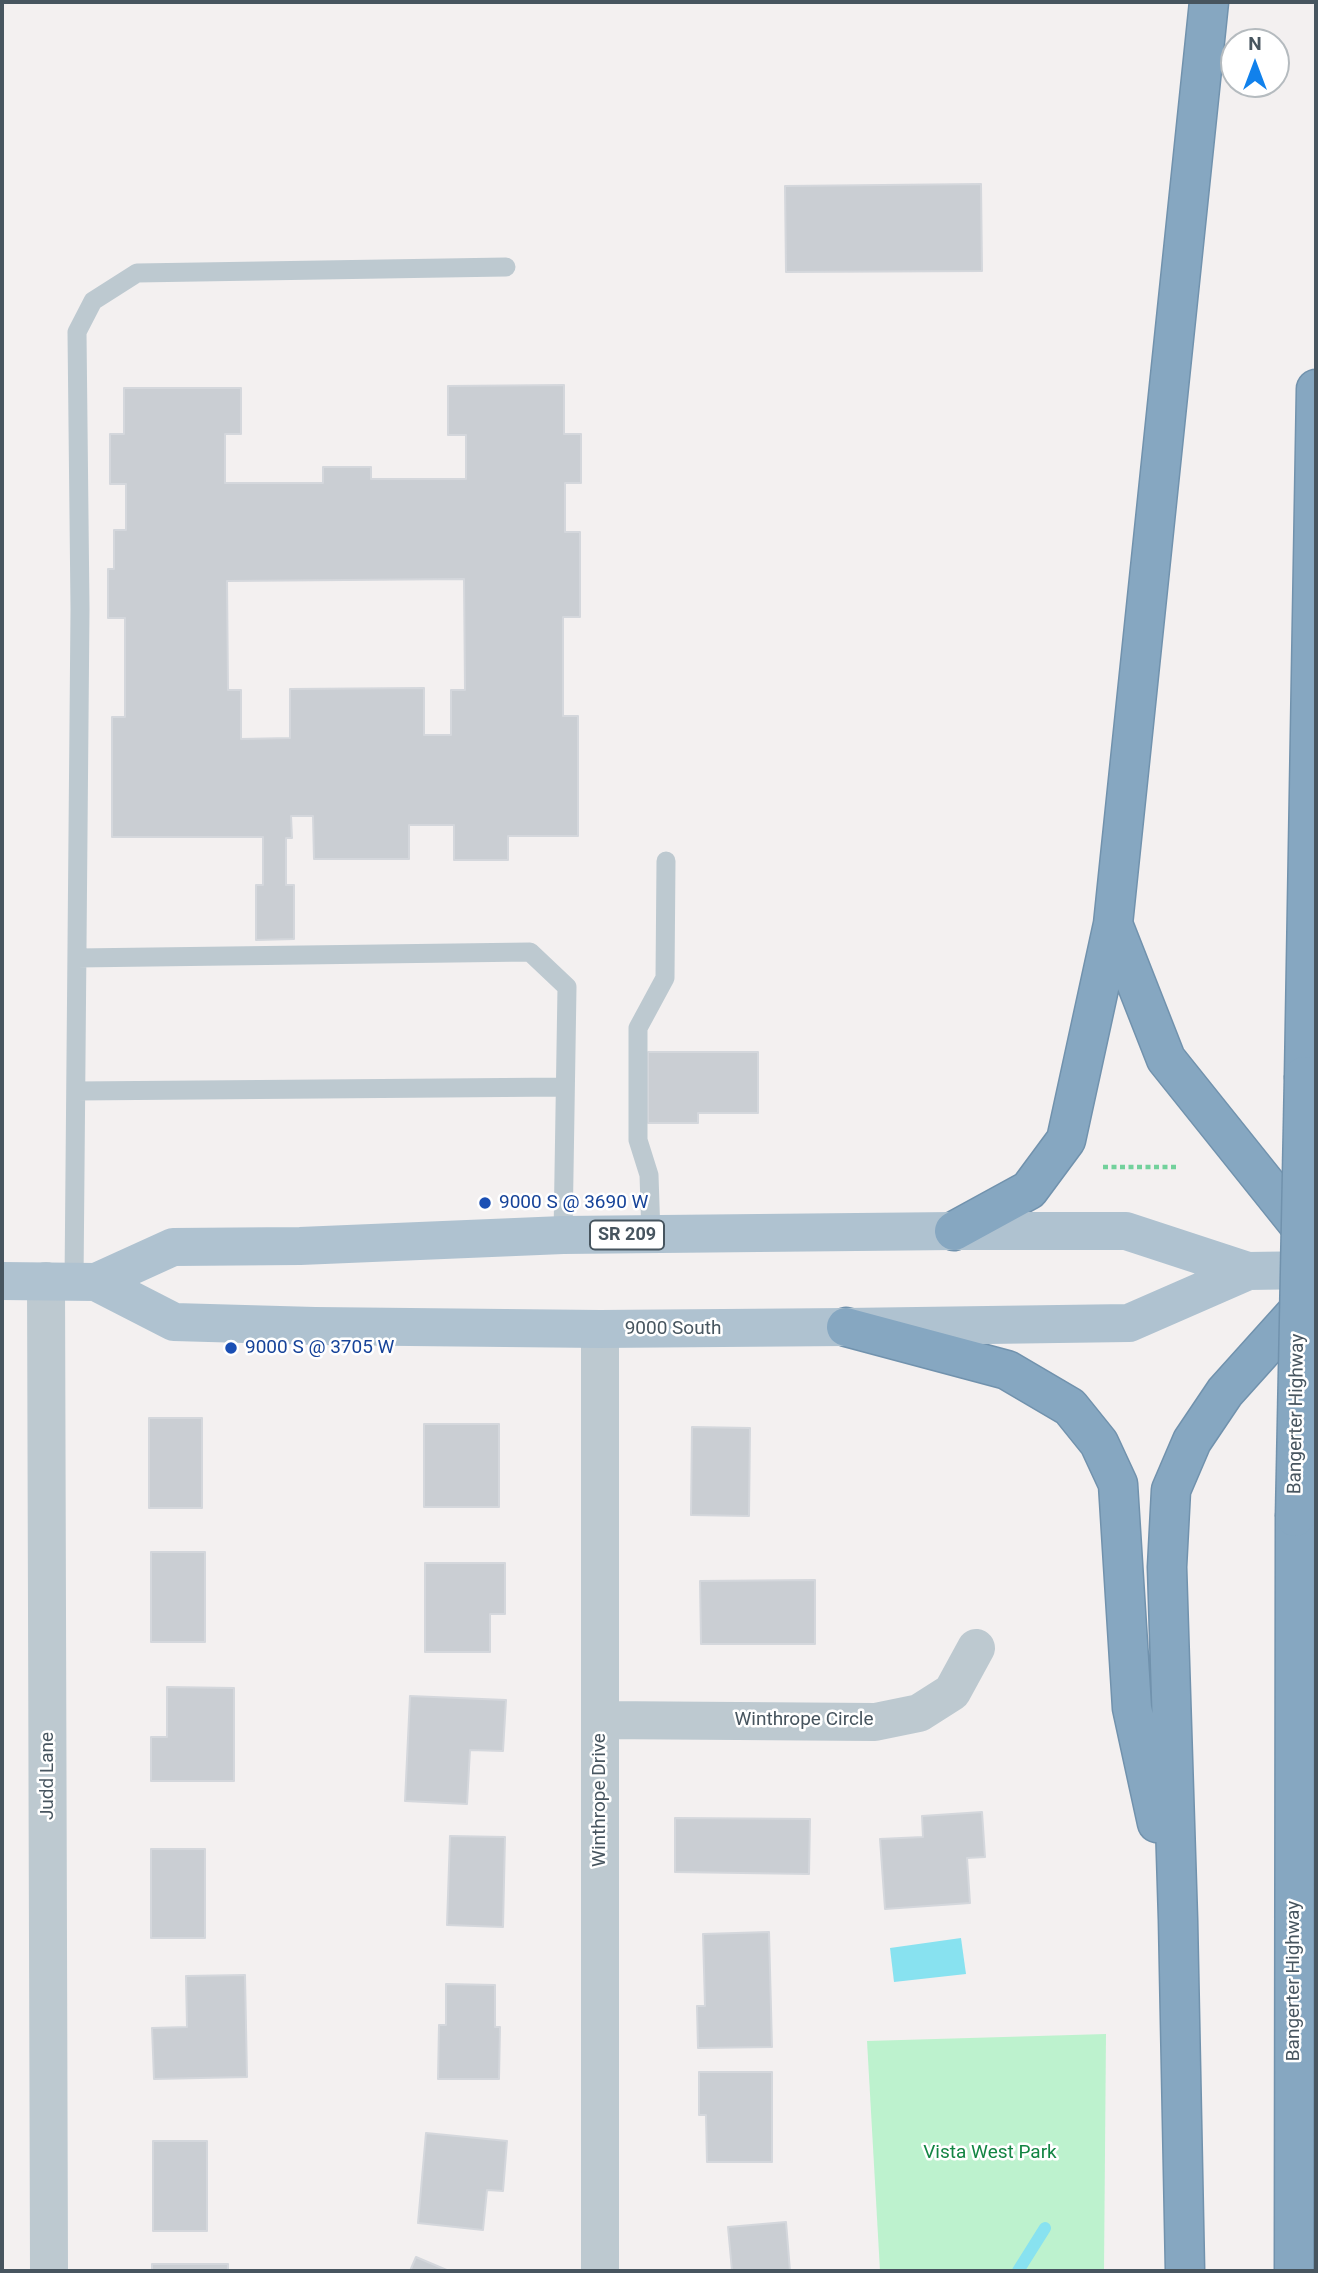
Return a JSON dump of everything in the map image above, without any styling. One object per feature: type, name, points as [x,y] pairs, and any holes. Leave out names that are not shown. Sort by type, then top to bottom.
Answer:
[{"type":"highway","points":[[954,1231],[1029,1190],[1066,1140],[1113,924],[1209,2]]},
{"type":"highway","name":"Bangerter Highway","points":[[1294,2271],[1295,1517],[1316,389]]},
{"type":"highway","points":[[1113,924],[1166,1059],[1316,1247]]},
{"type":"highway","points":[[1185,2271],[1167,1567],[1171,1490],[1192,1441],[1225,1392],[1316,1290]]},
{"type":"highway","points":[[846,1328],[1007,1370],[1070,1406],[1099,1443],[1118,1484],[1132,1708],[1178,1919]]},
{"type":"main road","name":"9000 South","points":[[2,1281],[72,1282],[173,1247],[299,1246],[563,1235],[954,1231],[1126,1231],[1248,1272],[1316,1270]]},
{"type":"main road","name":"9000 South","points":[[72,1282],[174,1322],[600,1329],[846,1328],[1129,1323],[1248,1272]]},
{"type":"street","name":"Judd Lane","points":[[49,2271],[72,1282]]},
{"type":"street","name":"Winthrope Drive","points":[[600,1329],[600,2271]]},
{"type":"street","name":"Winthrope Circle","points":[[600,1720],[875,1721],[919,1713],[952,1692],[976,1648]]},
{"type":"lane","points":[[72,1282],[78,958],[78,332],[93,301],[137,272],[506,267]]},
{"type":"lane","points":[[651,1235],[649,1175],[638,1140],[638,1028],[665,978],[666,861]]},
{"type":"lane","points":[[78,958],[530,952],[567,987],[563,1235]]},
{"type":"lane","points":[[76,1091],[565,1087]]},
{"type":"path","points":[[1103,1167],[1176,1167]]},
{"type":"green space","name":"Vista West Park","points":[[1106,2034],[1104,2271],[880,2271],[867,2041]]},
{"type":"water","points":[[961,1938],[966,1974],[894,1982],[890,1948]]},
{"type":"building","points":[[981,184],[982,271],[786,272],[785,186]]},
{"type":"building","points":[[564,385],[564,434],[581,434],[581,483],[565,483],[565,532],[580,532],[580,617],[563,617],[563,716],[578,716],[578,836],[508,836],[508,860],[454,860],[454,825],[409,825],[409,859],[314,859],[313,816],[291,816],[292,838],[286,838],[286,885],[294,885],[294,939],[256,940],[256,885],[263,885],[263,837],[112,837],[112,717],[125,717],[125,618],[108,618],[108,569],[114,569],[114,530],[126,530],[126,484],[110,484],[110,434],[124,434],[124,388],[241,388],[241,434],[225,434],[225,483],[323,483],[323,467],[371,467],[371,479],[466,479],[466,435],[448,435],[448,386]],"holes":[[[464,579],[465,690],[451,690],[451,735],[424,735],[424,688],[290,689],[290,738],[241,739],[241,690],[228,690],[227,581]]]},
{"type":"building","points":[[648,1052],[758,1052],[758,1113],[698,1113],[698,1123],[648,1123]]},
{"type":"building","points":[[149,1418],[202,1418],[202,1508],[149,1508]]},
{"type":"building","points":[[424,1424],[499,1424],[499,1507],[424,1507]]},
{"type":"building","points":[[692,1427],[750,1428],[749,1516],[691,1515]]},
{"type":"building","points":[[151,1552],[205,1552],[205,1642],[151,1642]]},
{"type":"building","points":[[425,1563],[505,1563],[505,1614],[490,1614],[490,1652],[425,1652]]},
{"type":"building","points":[[815,1580],[815,1644],[701,1644],[700,1581]]},
{"type":"building","points":[[167,1687],[234,1688],[234,1781],[151,1781],[151,1737],[167,1737]]},
{"type":"building","points":[[410,1696],[506,1700],[503,1751],[470,1750],[467,1804],[405,1801]]},
{"type":"building","points":[[982,1812],[985,1857],[967,1858],[970,1903],[885,1909],[880,1839],[923,1837],[922,1816]]},
{"type":"building","points":[[675,1818],[810,1819],[809,1874],[675,1872]]},
{"type":"building","points":[[450,1836],[505,1837],[503,1927],[447,1925]]},
{"type":"building","points":[[151,1849],[205,1849],[205,1938],[151,1938]]},
{"type":"building","points":[[769,1932],[772,2047],[698,2048],[697,2006],[705,2006],[703,1934]]},
{"type":"building","points":[[245,1975],[247,2077],[154,2079],[152,2028],[187,2027],[186,1976]]},
{"type":"building","points":[[446,1984],[495,1985],[495,2027],[500,2027],[499,2079],[438,2079],[439,2025],[446,2025]]},
{"type":"building","points":[[699,2072],[772,2072],[772,2162],[707,2162],[706,2115],[699,2115]]},
{"type":"building","points":[[426,2133],[507,2141],[503,2191],[487,2190],[483,2230],[418,2223]]},
{"type":"building","points":[[153,2141],[207,2141],[207,2231],[153,2231]]},
{"type":"building","points":[[786,2222],[790,2271],[732,2271],[728,2227]]},
{"type":"building","points":[[416,2257],[449,2271],[410,2271]]},
{"type":"building","points":[[152,2264],[228,2264],[228,2271],[152,2271]]},
{"type":"waterway","points":[[1018,2271],[1045,2228]]},
{"type":"place","name":"9000 S @ 3690 W","points":[[485,1203]]},
{"type":"place","name":"9000 S @ 3705 W","points":[[231,1348]]}]
